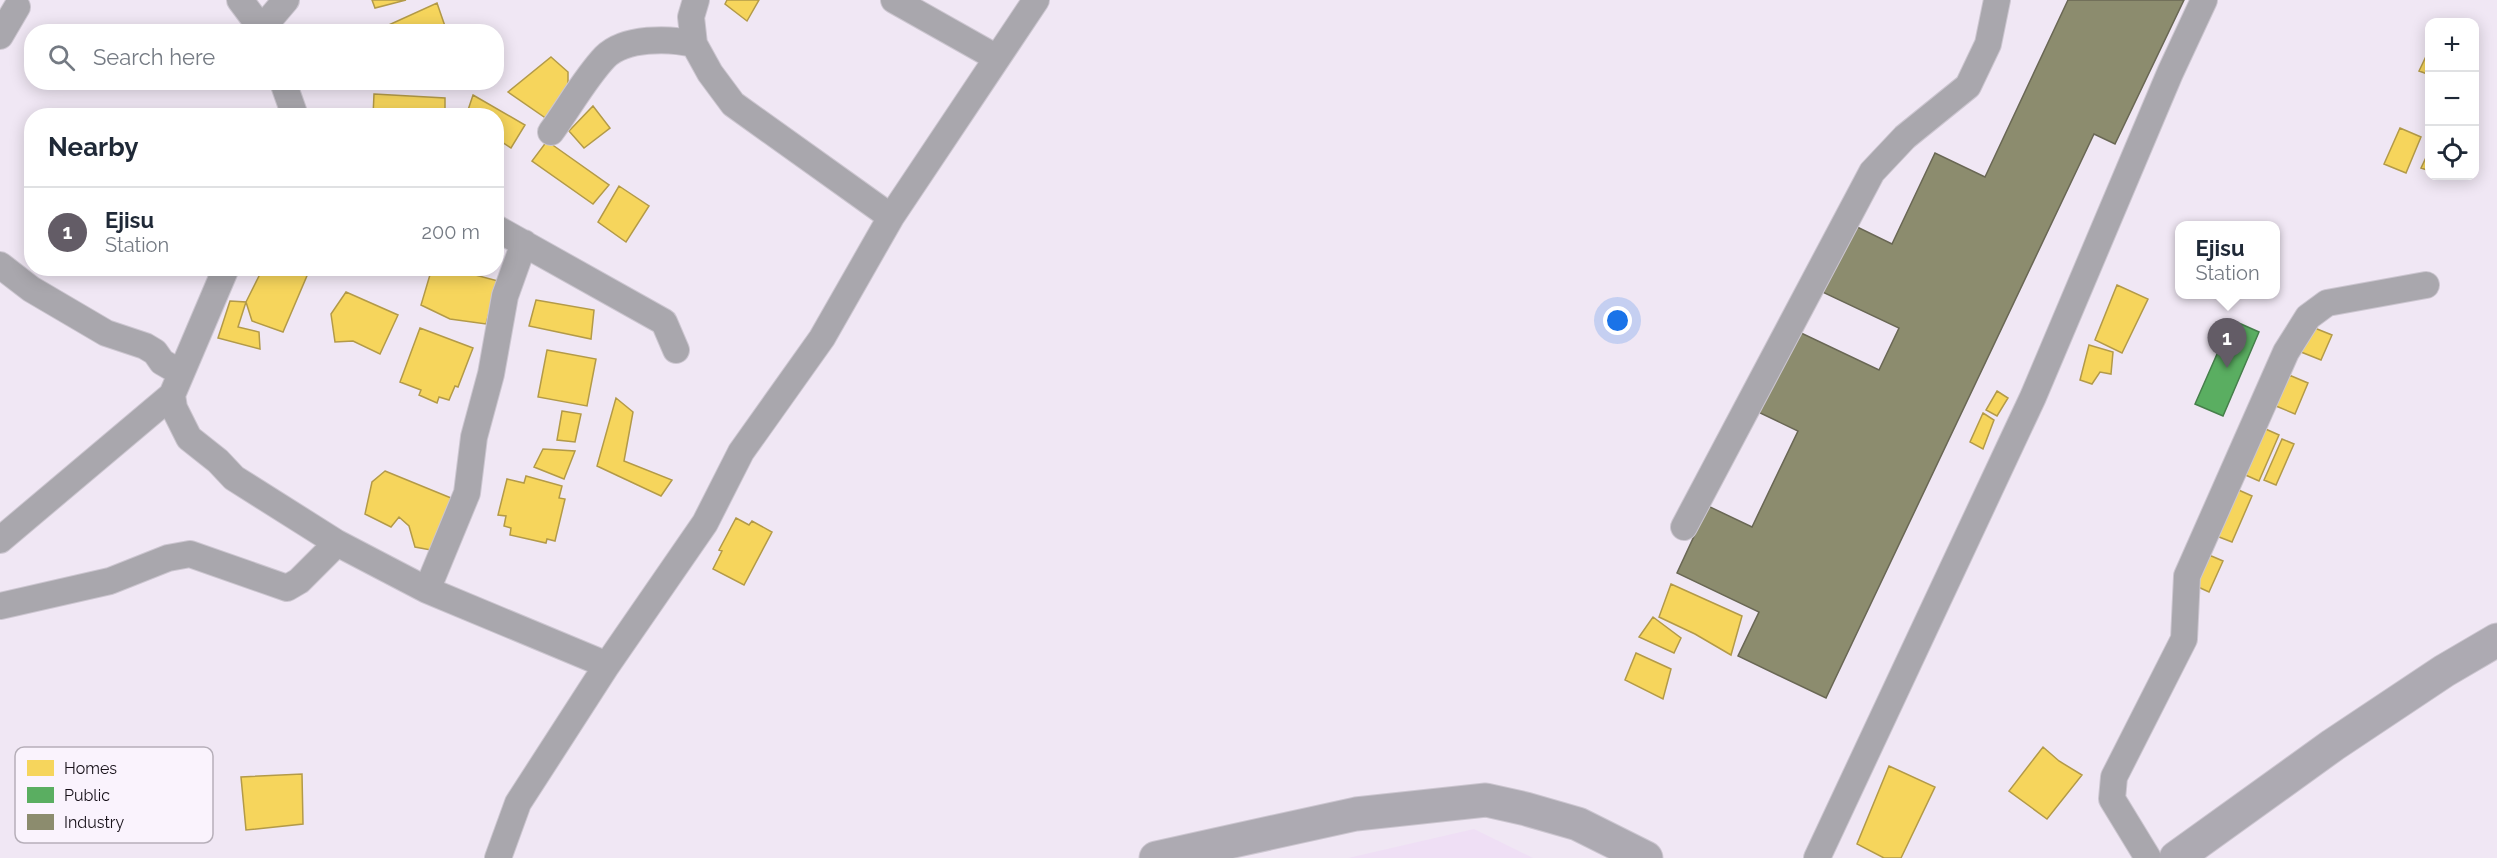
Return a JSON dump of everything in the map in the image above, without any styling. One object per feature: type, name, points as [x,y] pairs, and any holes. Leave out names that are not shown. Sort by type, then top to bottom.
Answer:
[{"type":"main road","points":[[2176,858],[2333,745],[2445,670],[2497,640]]},
{"type":"main road","points":[[1156,858],[1356,814],[1486,800],[1526,808],[1578,824],[1646,858]]},
{"type":"street","points":[[240,0],[260,24]]},
{"type":"street","points":[[268,24],[286,0]]},
{"type":"street","points":[[696,0],[691,17],[694,44],[710,73],[733,104],[891,217]]},
{"type":"street","points":[[894,0],[997,58]]},
{"type":"street","points":[[498,858],[518,803],[607,664],[705,523],[741,452],[822,338],[891,217],[1036,0]]},
{"type":"street","points":[[1684,527],[1872,172],[1905,138],[1968,86],[1988,44],[1997,0]]},
{"type":"street","points":[[1817,858],[2033,397],[2170,73],[2204,0]]},
{"type":"street","points":[[0,36],[17,7]]},
{"type":"street","points":[[551,132],[606,56],[622,46],[681,41],[694,44]]},
{"type":"street","points":[[286,90],[292,108]]},
{"type":"street","points":[[504,232],[664,322],[676,350]]},
{"type":"street","points":[[427,590],[467,493],[474,437],[491,374],[505,296],[524,243]]},
{"type":"street","points":[[0,265],[31,289],[106,333],[145,346],[155,352],[177,384]]},
{"type":"street","points":[[223,276],[177,384],[174,408],[189,438],[218,461],[234,478],[337,543],[427,590],[607,664]]},
{"type":"street","points":[[2148,858],[2112,799],[2114,777],[2184,639],[2187,576],[2286,352],[2308,317],[2327,303],[2426,285]]},
{"type":"street","points":[[0,540],[177,384]]},
{"type":"street","points":[[0,606],[110,581],[168,558],[190,554],[286,588],[299,581],[337,543]]},
{"type":"shaded area","points":[[1474,829],[1533,858],[1348,858]]},
{"type":"building: Homes","points":[[372,0],[406,0],[375,8]]},
{"type":"building: Homes","points":[[727,0],[759,0],[747,21],[725,4]]},
{"type":"building: Homes","points":[[437,3],[444,24],[391,24]]},
{"type":"building: Homes","points":[[551,57],[568,72],[568,93],[547,119],[508,92]]},
{"type":"building: Homes","points":[[2425,58],[2425,73],[2419,71]]},
{"type":"building: Homes","points":[[374,94],[445,98],[445,108],[373,108]]},
{"type":"building: Homes","points":[[473,95],[496,108],[469,108]]},
{"type":"building: Homes","points":[[593,106],[610,128],[584,148],[569,131]]},
{"type":"building: Homes","points":[[504,113],[525,125],[511,148],[504,143]]},
{"type":"building: Homes","points":[[2400,128],[2421,137],[2406,173],[2384,164]]},
{"type":"building: Homes","points":[[547,141],[609,185],[593,204],[532,161]]},
{"type":"building: Homes","points":[[619,186],[649,206],[626,242],[598,222]]},
{"type":"building: Homes","points":[[259,276],[307,276],[283,332],[252,321],[246,302]]},
{"type":"building: Homes","points":[[430,276],[479,276],[498,281],[486,324],[450,319],[421,305]]},
{"type":"building: Homes","points":[[2117,285],[2148,299],[2122,353],[2095,340]]},
{"type":"building: Homes","points":[[346,292],[398,315],[380,354],[353,341],[335,342],[331,314]]},
{"type":"building: Homes","points":[[536,300],[594,310],[591,339],[529,326]]},
{"type":"building: Homes","points":[[230,301],[246,302],[238,327],[259,332],[260,349],[218,338]]},
{"type":"building: Homes","points":[[2307,325],[2332,335],[2321,360],[2296,350]]},
{"type":"building: Homes","points":[[420,328],[473,348],[458,387],[455,386],[449,400],[439,397],[437,403],[419,395],[421,390],[400,382]]},
{"type":"building: Homes","points":[[2089,345],[2113,352],[2111,374],[2100,372],[2092,384],[2080,380]]},
{"type":"building: Homes","points":[[547,350],[596,359],[587,406],[538,397]]},
{"type":"building: Homes","points":[[2289,375],[2308,383],[2295,414],[2276,406]]},
{"type":"building: Homes","points":[[1997,391],[2008,398],[1997,416],[1986,410]]},
{"type":"building: Homes","points":[[616,398],[633,412],[624,461],[672,480],[661,496],[597,466]]},
{"type":"building: Homes","points":[[562,411],[581,414],[575,442],[557,440]]},
{"type":"building: Homes","points":[[1983,413],[1994,420],[1983,449],[1970,442]]},
{"type":"building: Homes","points":[[2261,427],[2279,435],[2259,481],[2241,473]]},
{"type":"building: Homes","points":[[2282,439],[2294,444],[2276,485],[2264,480]]},
{"type":"building: Homes","points":[[543,449],[575,451],[564,479],[534,467]]},
{"type":"building: Homes","points":[[385,471],[451,498],[436,551],[415,547],[409,526],[399,517],[391,527],[365,514],[372,482]]},
{"type":"building: Homes","points":[[526,476],[562,486],[559,498],[565,499],[555,541],[547,539],[546,543],[510,535],[511,528],[504,526],[506,516],[498,515],[507,479],[524,483]]},
{"type":"building: Homes","points":[[2234,488],[2252,496],[2232,542],[2214,535]]},
{"type":"building: Homes","points":[[736,518],[749,525],[752,521],[772,532],[744,585],[713,569],[722,551],[719,550]]},
{"type":"building: Homes","points":[[2209,555],[2223,561],[2209,592],[2196,586]]},
{"type":"building: Homes","points":[[1671,584],[1742,616],[1731,655],[1659,617]]},
{"type":"building: Homes","points":[[1653,617],[1681,638],[1674,653],[1639,637]]},
{"type":"building: Homes","points":[[1636,653],[1671,669],[1663,699],[1625,680]]},
{"type":"building: Homes","points":[[2043,747],[2059,761],[2082,775],[2047,819],[2009,791]]},
{"type":"building: Homes","points":[[1889,766],[1935,787],[1901,858],[1884,858],[1857,844]]},
{"type":"building: Homes","points":[[302,774],[303,824],[246,830],[241,777]]},
{"type":"building: Public","points":[[2232,320],[2259,332],[2223,416],[2195,404]]},
{"type":"building: Industry","points":[[2068,0],[2184,0],[2115,144],[2094,134],[1826,698],[1738,656],[1759,612],[1677,573],[1708,506],[1752,527],[1798,431],[1758,412],[1797,331],[1879,370],[1899,328],[1816,289],[1847,222],[1892,244],[1935,153],[1985,177]]},
{"type":"place","name":"Ejisu","points":[[2227,368]]}]
